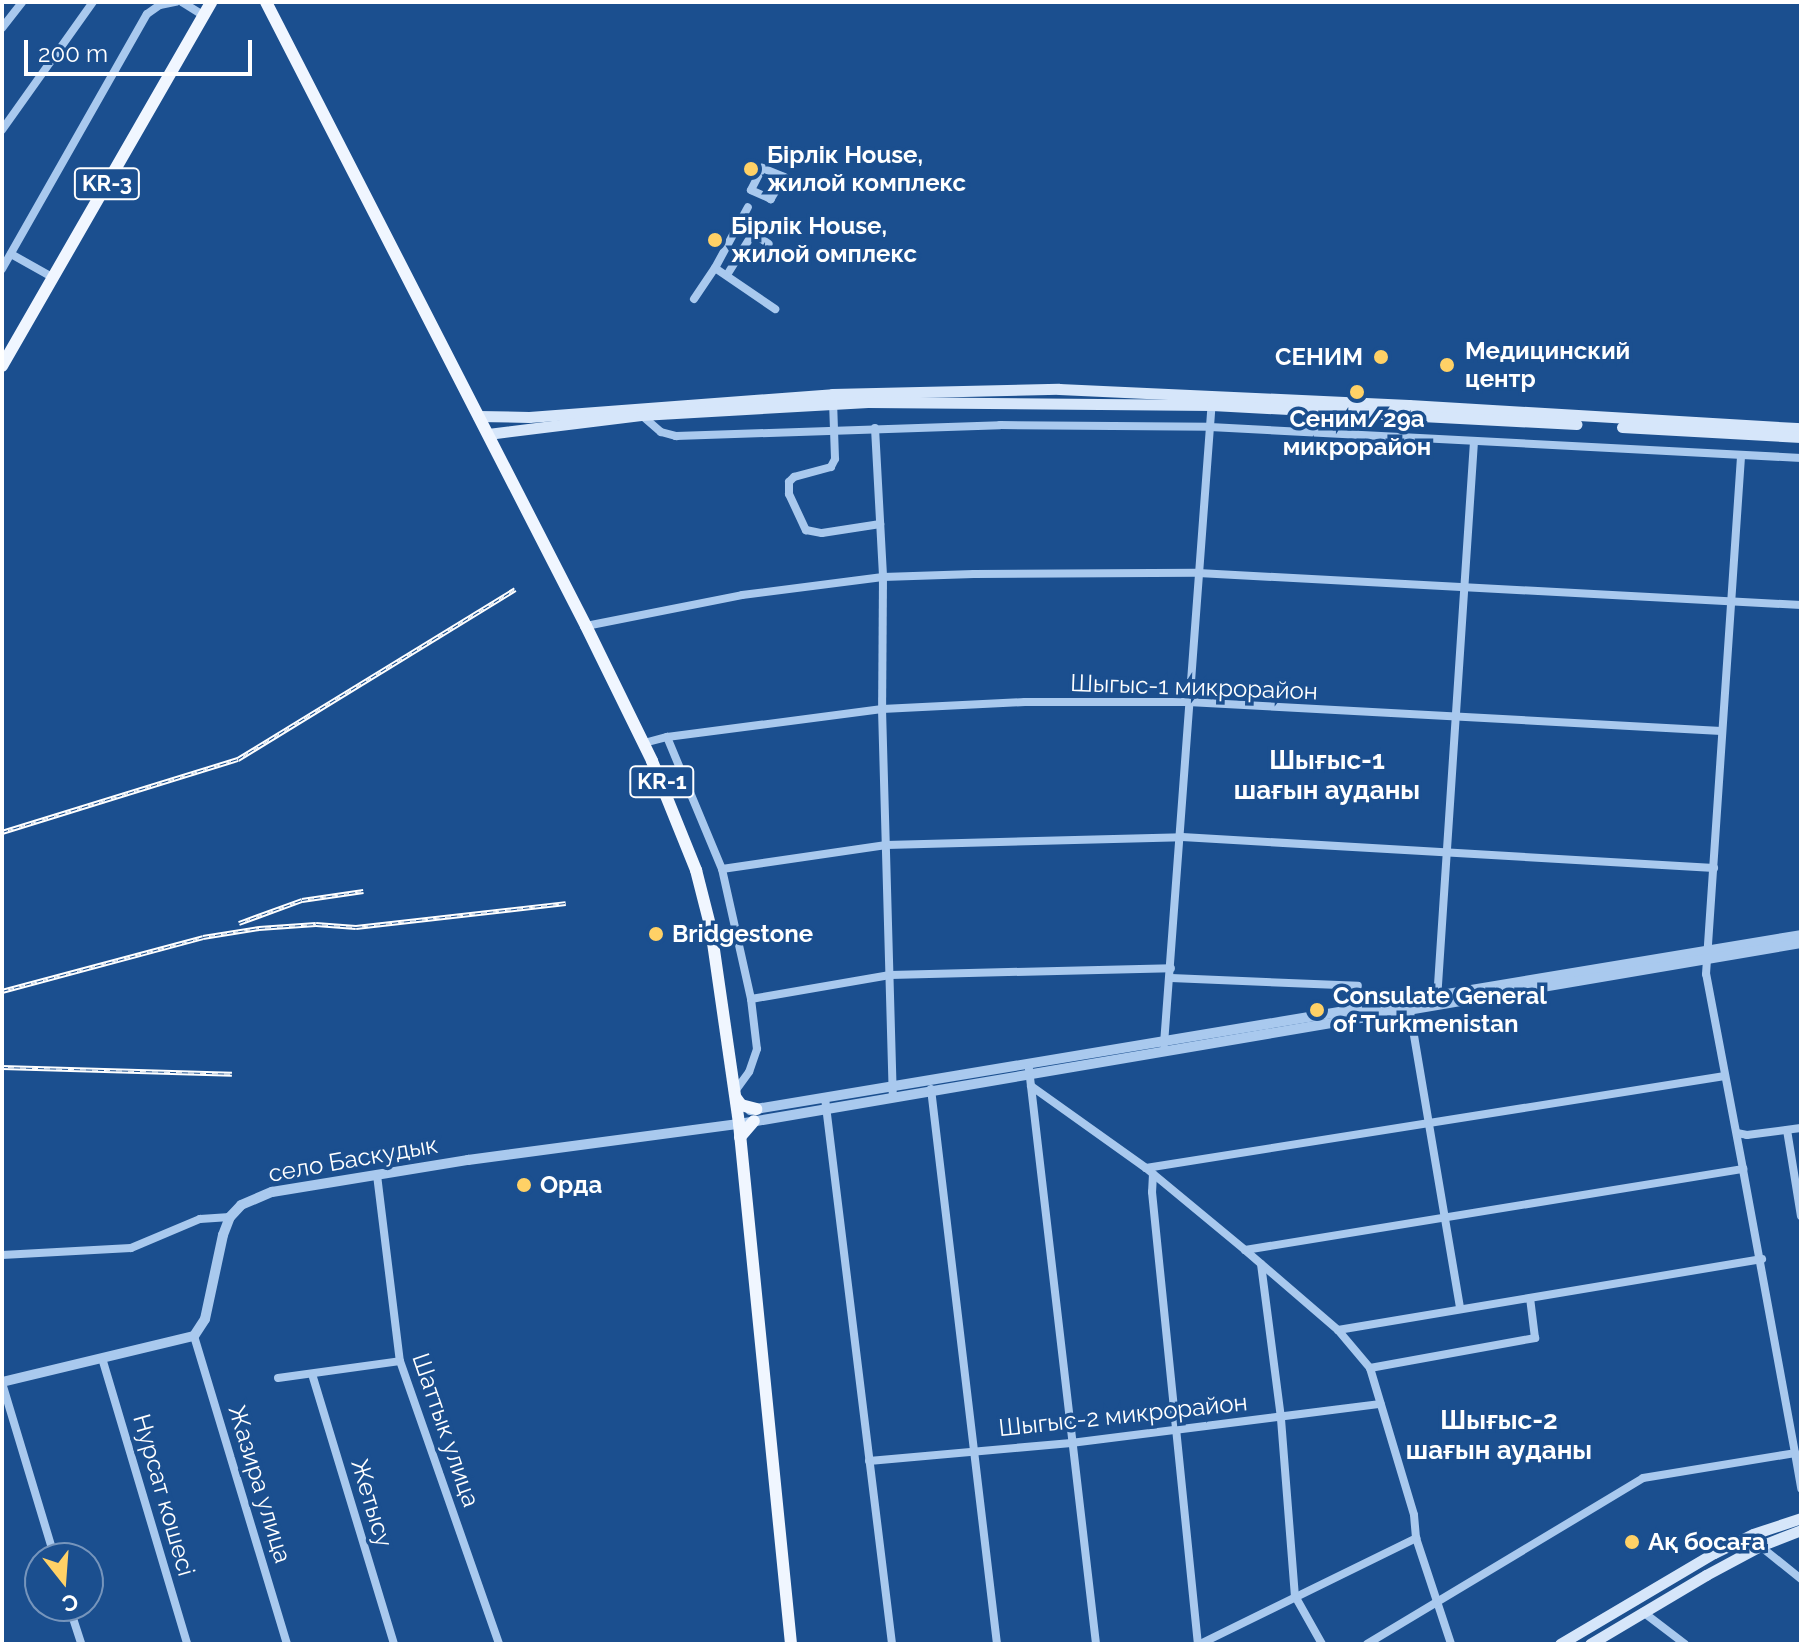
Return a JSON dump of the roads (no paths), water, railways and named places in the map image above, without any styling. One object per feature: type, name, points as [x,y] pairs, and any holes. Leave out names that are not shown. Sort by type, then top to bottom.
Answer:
[{"type":"main road","name":"KR-3","points":[[2,366],[211,2]]},
{"type":"main road","name":"KR-1","points":[[266,2],[644,743],[696,870],[711,929],[739,1125],[791,1644]]},
{"type":"main road","points":[[478,416],[636,412],[1045,389],[1801,428]]},
{"type":"main road","points":[[1408,409],[1801,437]]},
{"type":"main road","points":[[488,434],[636,412]]},
{"type":"main road","points":[[735,1094],[741,1105],[755,1115],[739,1125]]},
{"type":"main road","points":[[1560,1644],[1753,1534],[1801,1518]]},
{"type":"main road","points":[[1590,1644],[1760,1546],[1801,1530]]},
{"type":"street","points":[[2,28],[22,2]]},
{"type":"street","points":[[2,130],[93,2]]},
{"type":"street","points":[[2,269],[147,14],[160,5],[179,2],[203,15]]},
{"type":"street","points":[[694,299],[715,268],[748,207]]},
{"type":"street","points":[[736,229],[753,233],[769,244]]},
{"type":"street","points":[[727,275],[753,233]]},
{"type":"street","points":[[11,254],[54,278]]},
{"type":"street","points":[[715,268],[775,309]]},
{"type":"street","points":[[832,399],[835,459],[831,467],[794,477],[789,482],[789,494],[806,530],[822,533],[880,524]]},
{"type":"street","points":[[1164,1047],[1182,837],[1188,702],[1212,400]]},
{"type":"street","points":[[636,412],[661,432],[676,436],[875,428],[1210,427],[1801,458]]},
{"type":"street","points":[[875,428],[883,577],[882,709],[893,1091]]},
{"type":"street","points":[[1437,1002],[1474,442]]},
{"type":"street","points":[[1741,456],[1706,974],[1762,1259],[1801,1488]]},
{"type":"street","points":[[586,626],[742,595],[883,577],[1198,573],[1801,605]]},
{"type":"street","name":"Шыгыс-1 микрорайон","points":[[644,743],[667,737],[882,709],[1025,702],[1188,702],[1456,719],[1721,731]]},
{"type":"street","points":[[667,737],[722,869],[751,999],[757,1049],[749,1072],[735,1094]]},
{"type":"street","points":[[722,869],[886,845],[1182,837],[1714,868]]},
{"type":"street","points":[[1707,954],[1801,935]]},
{"type":"street","points":[[1707,954],[1801,943]]},
{"type":"street","name":"село Баскудык","points":[[230,1217],[241,1205],[272,1192],[648,1138],[716,1124],[739,1125],[755,1115],[1707,954]]},
{"type":"street","points":[[751,999],[890,975],[1171,968]]},
{"type":"street","points":[[1171,978],[1358,986]]},
{"type":"street","points":[[1409,1006],[1460,1309]]},
{"type":"street","points":[[1029,1069],[1096,1644]]},
{"type":"street","points":[[1150,1171],[1427,1122],[1725,1076]]},
{"type":"street","points":[[931,1086],[997,1644]]},
{"type":"street","points":[[1031,1086],[1150,1171],[1245,1250],[1338,1330],[1370,1368],[1414,1515],[1416,1538],[1451,1644]]},
{"type":"street","points":[[825,1103],[892,1644]]},
{"type":"street","points":[[1737,1133],[1747,1135],[1801,1128]]},
{"type":"street","points":[[1787,1130],[1801,1216]]},
{"type":"street","points":[[1245,1250],[1743,1169]]},
{"type":"street","points":[[1150,1171],[1199,1644],[1416,1538]]},
{"type":"street","name":"Шаттык улица","points":[[377,1175],[400,1361],[499,1644]]},
{"type":"street","points":[[2,1255],[131,1248],[200,1219],[230,1217],[223,1235],[205,1319],[194,1336],[2,1383],[50,1542]]},
{"type":"street","points":[[1338,1330],[1762,1259]]},
{"type":"street","points":[[1261,1264],[1281,1419],[1295,1596],[1322,1644]]},
{"type":"street","points":[[1370,1368],[1535,1338],[1530,1298]]},
{"type":"street","name":"Жазира улица","points":[[194,1336],[287,1644]]},
{"type":"street","name":"Нурсат кошесi","points":[[102,1358],[187,1644]]},
{"type":"street","points":[[278,1378],[400,1361]]},
{"type":"street","name":"Жетысу","points":[[312,1374],[394,1644]]},
{"type":"street","name":"Шыгыс-2 микрорайон","points":[[869,1461],[1071,1443],[1281,1419],[1381,1404]]},
{"type":"street","points":[[1367,1644],[1643,1478],[1795,1453]]},
{"type":"street","points":[[1753,1534],[1760,1546],[1801,1579]]},
{"type":"street","points":[[1643,1612],[1685,1644]]},
{"type":"street","points":[[74,1622],[81,1644]]},
{"type":"railway","points":[[2,832],[238,759],[515,589]]},
{"type":"railway","points":[[239,923],[302,900],[363,891]]},
{"type":"railway","points":[[2,991],[203,937],[259,928],[316,924],[356,927],[566,903]]},
{"type":"railway","points":[[2,1067],[232,1074]]},
{"type":"place","name":"Бірлік House, жилой комплекс","points":[[751,169]]},
{"type":"place","name":"Бірлік House, жилой омплекс","points":[[715,240]]},
{"type":"place","name":"СЕНИМ","points":[[1381,357]]},
{"type":"place","name":"Медицинский центр","points":[[1447,365]]},
{"type":"place","name":"Сеним/29а микрорайон","points":[[1357,392]]},
{"type":"place","name":"Bridgestone","points":[[656,934]]},
{"type":"place","name":"Consulate General of Turkmenistan","points":[[1317,1010]]},
{"type":"place","name":"Орда","points":[[524,1185]]},
{"type":"place","name":"Ақ босаға","points":[[1632,1542]]},
{"type":"district","name":"Шығыс-1 шағын ауданы","points":[[1327,776]]},
{"type":"district","name":"Шығыс-2 шағын ауданы","points":[[1499,1436]]}]
